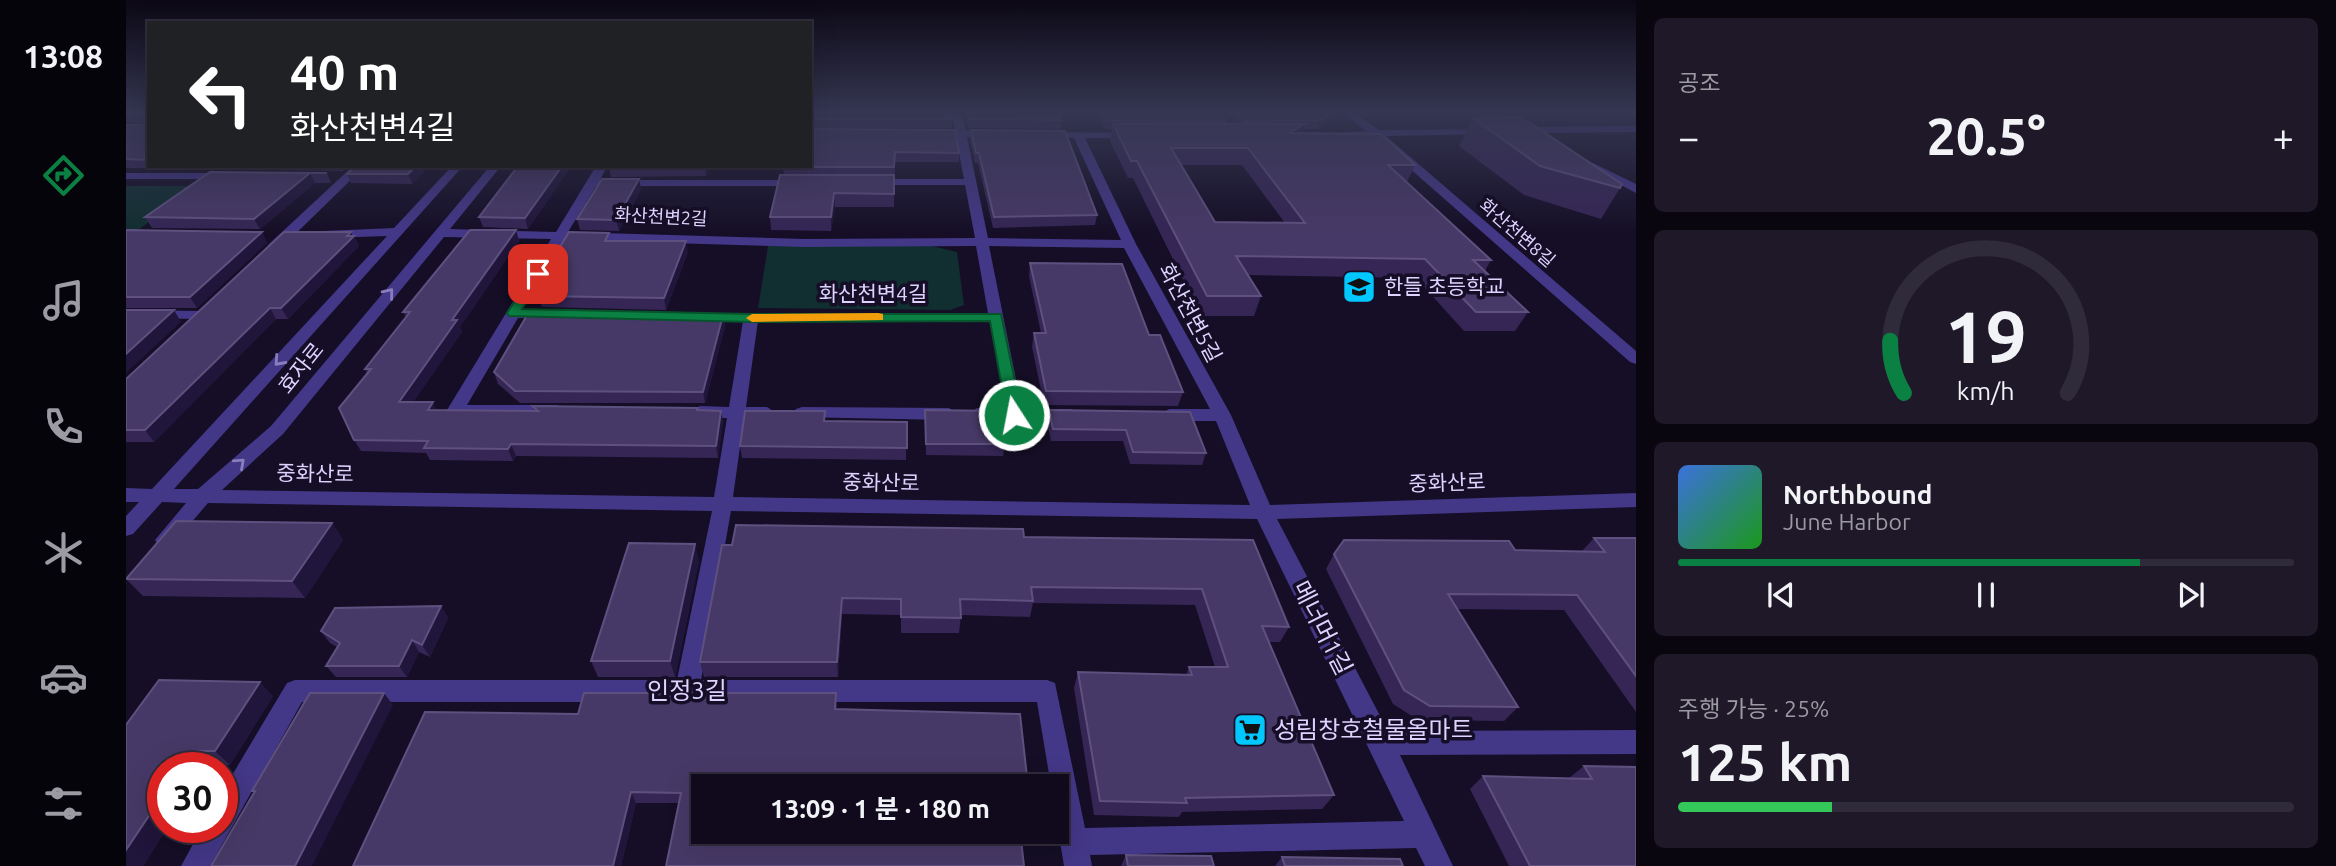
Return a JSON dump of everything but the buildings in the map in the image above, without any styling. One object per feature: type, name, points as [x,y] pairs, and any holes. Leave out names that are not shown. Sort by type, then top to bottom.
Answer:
[{"type":"street","points":[[965,152],[1014,415]]},
{"type":"street","name":"화산천변5길","points":[[1085,152],[1129,244],[1222,415],[1251,487],[1265,512]]},
{"type":"street","name":"화산천변8길","points":[[1398,152],[1636,359]]},
{"type":"street","points":[[1586,162],[1636,189]]},
{"type":"street","points":[[258,262],[341,177],[357,168]]},
{"type":"street","name":"효자로","points":[[126,530],[456,168]]},
{"type":"street","name":"효자로","points":[[152,555],[204,495],[277,430],[494,168]]},
{"type":"street","name":"화산천변2길","points":[[575,411],[455,410],[601,168]]},
{"type":"street","points":[[774,168],[770,183],[810,183]]},
{"type":"street","points":[[126,176],[237,176]]},
{"type":"street","points":[[864,182],[971,182]]},
{"type":"street","points":[[1619,182],[1636,182]]},
{"type":"street","name":"화산천변2길","points":[[593,183],[770,183]]},
{"type":"street","points":[[259,236],[398,232]]},
{"type":"street","points":[[438,233],[563,234]]},
{"type":"street","name":"화산천변2길","points":[[563,234],[757,242],[982,242]]},
{"type":"street","points":[[982,242],[1129,244]]},
{"type":"street","points":[[126,314],[207,310],[183,332]]},
{"type":"street","points":[[513,313],[569,314]]},
{"type":"street","points":[[681,316],[751,318],[723,503],[687,691]]},
{"type":"street","name":"화산천변4길","points":[[751,318],[996,317]]},
{"type":"street","points":[[682,412],[1084,415]]},
{"type":"street","points":[[1153,415],[1222,415]]},
{"type":"street","name":"중화산로","points":[[126,495],[1265,512],[1636,500]]},
{"type":"street","name":"메너머1길","points":[[1265,512],[1381,743],[1439,866]]},
{"type":"street","name":"인정3길","points":[[238,790],[295,691],[1047,691],[1076,854]]},
{"type":"street","points":[[1381,743],[1636,742]]},
{"type":"street","points":[[1076,854],[1424,834]]},
{"type":"street","points":[[195,866],[208,843]]},
{"type":"green space","points":[[126,186],[200,186],[138,230],[126,230]]},
{"type":"green space","points":[[768,246],[932,246],[957,252],[964,305],[950,310],[758,308]]},
{"type":"slow traffic","points":[[752,318],[878,317]]},
{"type":"place","name":"한들 초등학교","points":[[1359,287]]},
{"type":"place","name":"성림창호철물올마트","points":[[1250,730]]},
{"type":"route","points":[[538,274],[513,313],[751,318],[996,317],[1014,415]]}]
